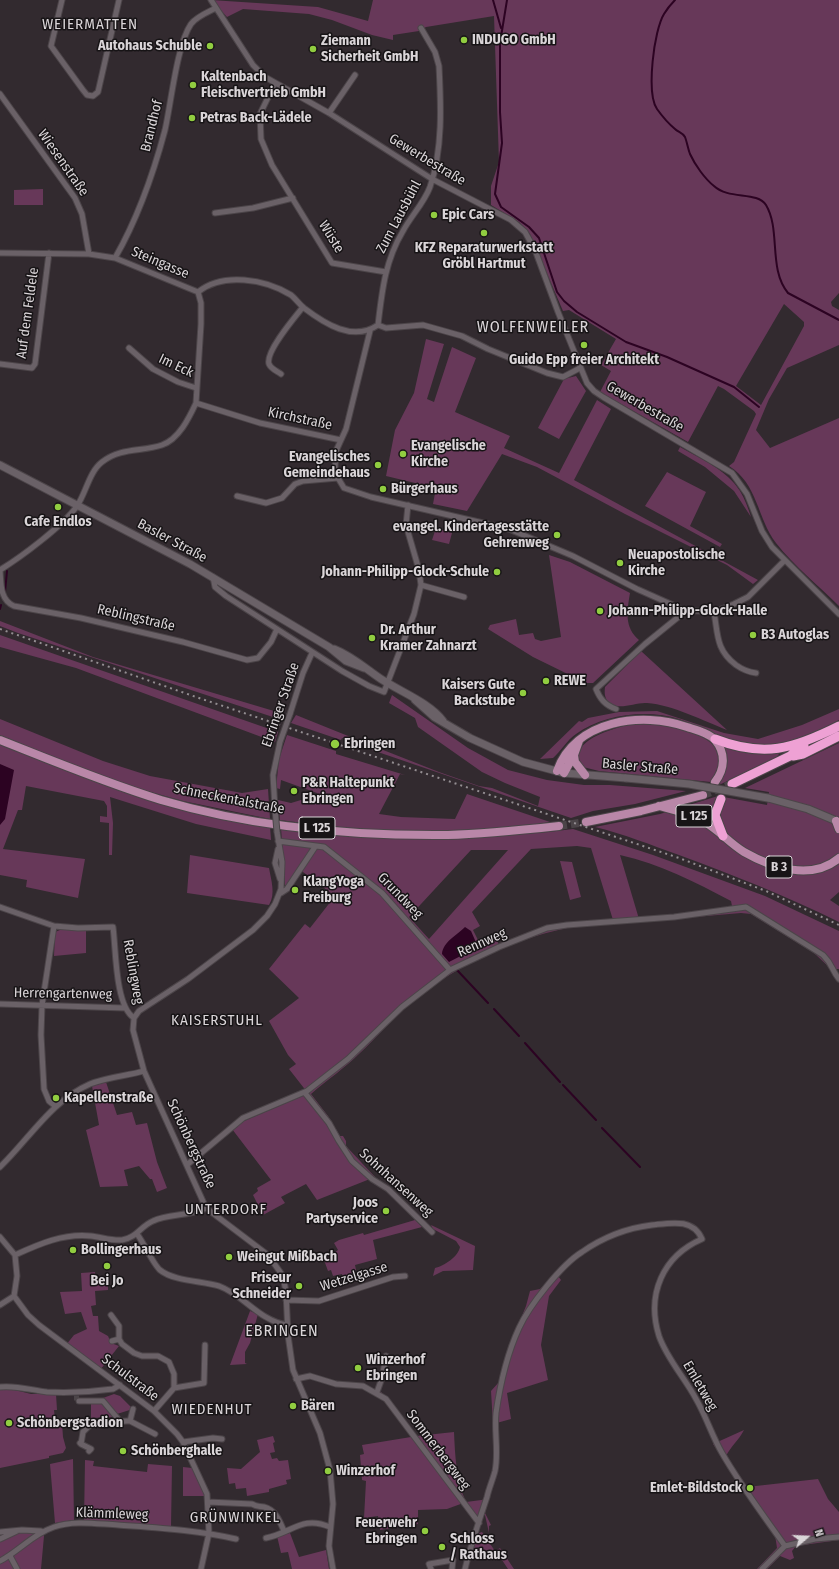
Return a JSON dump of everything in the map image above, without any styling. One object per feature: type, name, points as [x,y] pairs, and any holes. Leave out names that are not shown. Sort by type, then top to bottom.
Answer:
[{"type":"highway","points":[[732,784],[790,756],[814,739],[839,726]]},
{"type":"highway","points":[[790,756],[803,754],[839,736]]},
{"type":"highway","points":[[714,739],[738,748],[756,750],[789,747],[814,739]]},
{"type":"highway","points":[[720,798],[715,815],[723,836]]},
{"type":"main road","name":"Basler Straße","points":[[0,465],[213,577],[329,647],[346,662],[364,668],[415,700],[427,705],[445,722],[477,742],[502,754],[535,766],[561,772],[689,784],[768,798],[808,809],[838,824]]},
{"type":"main road","points":[[561,772],[564,754],[579,741],[599,728],[638,719],[652,719],[676,723],[702,732],[714,739],[723,758],[722,772],[715,782]]},
{"type":"main road","name":"Schneckentalstraße","points":[[0,740],[81,773],[162,800],[258,821],[356,832],[447,835],[559,826]]},
{"type":"main road","points":[[561,772],[574,755],[579,741]]},
{"type":"main road","points":[[574,755],[575,762],[585,775]]},
{"type":"main road","name":"L 125","points":[[586,822],[659,806],[703,794]]},
{"type":"main road","name":"L 125","points":[[659,806],[691,815],[705,822],[723,836]]},
{"type":"main road","name":"B 3","points":[[723,836],[744,852],[774,866],[792,870],[820,868],[839,858]]},
{"type":"street","points":[[62,0],[52,46],[83,90],[92,96],[98,92],[119,0]]},
{"type":"street","name":"Gewerbestraße","points":[[211,0],[254,65],[265,78],[329,114],[432,179],[511,220],[525,232],[535,250],[580,368],[587,382],[594,391],[732,473],[747,494],[762,531],[772,547],[839,614]]},
{"type":"street","name":"Brandhof","points":[[115,258],[143,201],[165,129],[182,49],[188,29],[192,23],[216,8]]},
{"type":"street","name":"Zum Lausbühl","points":[[378,325],[390,255],[403,231],[425,198],[432,179],[438,152],[439,66],[435,52],[421,28]]},
{"type":"street","points":[[329,114],[355,75]]},
{"type":"street","name":"Wüste","points":[[275,83],[260,114],[261,139],[272,165],[332,263],[386,272]]},
{"type":"street","name":"Wiesenstraße","points":[[0,94],[75,198],[82,214],[90,254]]},
{"type":"street","points":[[215,213],[253,208],[293,198]]},
{"type":"street","name":"Steingasse","points":[[0,253],[90,254],[115,258],[198,292],[201,303],[201,324],[196,403]]},
{"type":"street","name":"Auf dem Feldele","points":[[0,364],[32,368],[35,364],[49,253]]},
{"type":"street","points":[[198,292],[207,285],[222,280],[244,281],[267,286],[291,296],[303,308],[326,323],[348,332],[370,331],[378,325],[386,328],[423,325],[462,336],[488,349],[546,373],[563,377],[580,368]]},
{"type":"street","points":[[281,374],[272,369],[269,363],[269,357],[286,329],[303,308]]},
{"type":"street","points":[[341,440],[346,429],[370,331]]},
{"type":"street","name":"Im Eck","points":[[129,348],[153,369],[178,382],[196,388]]},
{"type":"street","points":[[0,570],[21,556],[69,516],[77,506],[100,463],[120,451],[163,445],[177,435],[196,403]]},
{"type":"street","name":"Kirchstraße","points":[[196,403],[260,423],[341,440],[336,451],[335,460],[338,478]]},
{"type":"street","points":[[237,496],[266,503],[282,498],[295,484],[304,481],[338,478],[344,488],[371,497],[509,529],[573,556],[637,589],[684,610],[714,612],[748,597],[785,560]]},
{"type":"street","points":[[388,683],[414,614],[421,585],[419,570],[406,525],[408,505]]},
{"type":"street","name":"Reblingstraße","points":[[0,570],[2,595],[4,600],[14,606],[111,625],[183,642],[247,660],[258,658],[271,642],[277,629]]},
{"type":"street","points":[[213,577],[215,587],[220,591],[312,653]]},
{"type":"street","points":[[421,585],[464,597]]},
{"type":"street","points":[[616,709],[607,706],[596,689],[645,644],[682,614],[684,610]]},
{"type":"street","points":[[714,612],[718,640],[723,654],[746,672],[756,673]]},
{"type":"street","name":"Ebringer Straße","points":[[278,841],[274,775],[280,742],[303,673],[312,653],[369,686],[384,692],[388,683]]},
{"type":"street","points":[[278,841],[278,850],[275,863],[281,880],[281,893]]},
{"type":"street","name":"Grundweg","points":[[278,841],[324,847],[382,893],[450,970]]},
{"type":"street","points":[[134,1018],[146,1006],[188,979],[254,930],[267,916],[281,893],[286,889],[315,847]]},
{"type":"street","points":[[0,906],[54,926],[42,1005],[44,1089],[48,1099],[55,1106]]},
{"type":"street","name":"Rennweg","points":[[188,1164],[243,1118],[305,1093],[348,1059],[402,1007],[450,970],[499,947],[547,928],[567,925],[674,918],[746,907],[816,951],[832,964],[839,979]]},
{"type":"street","name":"Reblingweg","points":[[54,926],[78,928],[113,927],[120,984],[125,1008],[128,1014],[134,1018]]},
{"type":"street","name":"Herrengartenweg","points":[[0,1004],[125,1008]]},
{"type":"street","name":"Schönbergstraße","points":[[134,1018],[133,1030],[144,1071],[188,1164],[206,1208],[272,1259],[283,1276],[291,1357],[296,1379],[316,1424],[326,1452],[333,1493],[329,1546],[333,1569]]},
{"type":"street","points":[[0,1167],[55,1106],[70,1095],[91,1083],[144,1071]]},
{"type":"street","name":"Sohnhansenweg","points":[[305,1093],[329,1123],[352,1160],[372,1179],[388,1189],[432,1232]]},
{"type":"street","points":[[15,1255],[48,1241],[70,1236],[91,1236],[121,1240],[137,1234],[154,1220],[191,1214],[206,1208]]},
{"type":"street","name":"Emletweg","points":[[479,1523],[495,1470],[496,1415],[504,1374],[518,1330],[534,1302],[581,1252],[611,1235],[648,1226],[680,1223],[696,1229],[702,1239],[681,1251],[670,1261],[663,1272],[656,1295],[655,1310],[659,1337],[697,1400],[722,1452],[785,1546]]},
{"type":"street","points":[[137,1234],[157,1267],[165,1273],[219,1286],[231,1292],[266,1318],[276,1323],[287,1325]]},
{"type":"street","points":[[0,1237],[15,1255],[17,1276],[14,1296],[0,1305]]},
{"type":"street","name":"Wetzelgasse","points":[[286,1300],[319,1301],[393,1277],[405,1276]]},
{"type":"street","name":"Schulstraße","points":[[14,1296],[28,1315],[39,1325],[154,1411],[178,1434],[204,1486],[208,1502],[209,1533],[201,1569]]},
{"type":"street","points":[[111,1315],[119,1326],[122,1344],[137,1355],[158,1356],[166,1359],[172,1369],[174,1388]]},
{"type":"street","points":[[112,1341],[120,1339]]},
{"type":"street","points":[[154,1411],[174,1388],[204,1383],[205,1345]]},
{"type":"street","points":[[377,1392],[382,1378],[386,1356]]},
{"type":"street","name":"Sommerbergweg","points":[[296,1379],[310,1376],[336,1384],[363,1386],[377,1392],[386,1399],[479,1523]]},
{"type":"street","points":[[0,1387],[10,1386],[23,1390],[56,1392],[112,1390],[120,1385]]},
{"type":"street","points":[[79,1401],[103,1401],[120,1420]]},
{"type":"street","points":[[130,1421],[132,1409]]},
{"type":"street","points":[[89,1451],[91,1450],[81,1444],[83,1432],[90,1425],[99,1425],[120,1420],[130,1421],[155,1434]]},
{"type":"street","points":[[183,1442],[213,1438],[222,1439]]},
{"type":"street","points":[[208,1502],[252,1504],[257,1507],[265,1507],[277,1515],[284,1531]]},
{"type":"street","points":[[266,1538],[307,1523],[314,1522],[330,1527]]},
{"type":"street","name":"Klämmleweg","points":[[0,1561],[10,1556],[41,1531],[56,1526],[84,1523],[209,1533],[236,1539]]},
{"type":"street","points":[[465,1569],[471,1542],[479,1523]]},
{"type":"street","points":[[0,1539],[17,1531]]},
{"type":"street","points":[[0,1532],[41,1531]]},
{"type":"street","points":[[762,1569],[785,1546],[815,1539],[839,1537]]},
{"type":"street","points":[[10,1556],[17,1569]]},
{"type":"street","points":[[430,1569],[430,1564],[453,1560],[452,1569]]},
{"type":"shaded area","points":[[211,0],[318,7],[368,21],[373,0],[839,0],[839,293],[831,302],[832,306],[839,310],[839,345],[787,368],[769,399],[756,430],[770,448],[839,418],[839,606],[798,568],[776,543],[746,482],[739,473],[729,466],[734,462],[756,414],[754,411],[718,386],[688,442],[600,392],[611,371],[601,365],[616,339],[569,310],[563,311],[530,234],[519,222],[491,205],[491,186],[499,162],[494,16],[426,27],[419,31],[393,35],[393,40],[372,35],[332,20],[309,14],[243,9],[227,17]],"holes":[[[784,304],[804,322],[804,326],[761,405],[736,386]]]},
{"type":"shaded area","points":[[43,189],[43,205],[14,205],[14,190]]},
{"type":"shaded area","points":[[426,339],[444,344],[427,399],[434,402],[452,347],[476,358],[455,412],[510,436],[504,448],[559,473],[597,400],[611,409],[574,480],[758,580],[753,584],[727,565],[625,514],[537,467],[502,454],[467,511],[433,504],[436,488],[386,476],[395,430],[414,393]]},
{"type":"shaded area","points":[[576,376],[586,391],[559,439],[538,428],[564,379]]},
{"type":"shaded area","points":[[680,447],[721,471],[728,477],[742,494],[751,517],[734,491],[705,467],[678,451]]},
{"type":"shaded area","points":[[667,472],[706,492],[690,526],[722,544],[720,547],[645,506]]},
{"type":"shaded area","points":[[436,528],[452,533],[449,544],[432,540]]},
{"type":"shaded area","points":[[549,555],[570,562],[630,593],[628,606],[629,624],[634,635],[639,640],[593,683],[586,683],[533,657],[488,629],[490,625],[516,619],[519,635],[533,633],[535,639],[541,641],[561,637]]},
{"type":"shaded area","points":[[0,621],[93,657],[284,714],[282,720],[18,633],[0,626]]},
{"type":"shaded area","points":[[0,635],[278,732],[275,742],[76,668],[0,647]]},
{"type":"shaded area","points":[[641,651],[727,730],[688,714],[657,704],[639,703],[626,706],[617,706],[608,702],[605,695],[605,687]]},
{"type":"shaded area","points":[[392,695],[468,748],[508,770],[547,780],[584,785],[610,785],[686,791],[635,804],[593,811],[571,818],[372,750],[373,746],[439,772],[479,786],[492,788],[538,806],[540,797],[482,772],[418,727],[415,718],[389,703]]},
{"type":"shaded area","points":[[839,709],[839,720],[813,733],[788,742],[754,746],[732,741],[688,722],[667,716],[653,714],[626,715],[599,722],[587,727],[573,736],[553,758],[540,759],[579,721],[582,722],[588,718],[619,712],[657,711],[724,733],[758,739],[802,725]]},
{"type":"shaded area","points":[[296,715],[363,742],[361,747],[345,742],[345,739],[342,738],[341,740],[291,723]]},
{"type":"shaded area","points":[[0,719],[103,761],[150,776],[242,793],[268,789],[270,819],[183,801],[122,784],[0,737]]},
{"type":"shaded area","points":[[637,722],[656,723],[679,728],[690,731],[708,741],[715,747],[721,765],[711,782],[599,771],[583,767],[579,757],[581,749],[587,742],[607,731]]},
{"type":"shaded area","points":[[287,735],[336,751],[336,754],[405,775],[400,774],[379,814],[401,817],[455,819],[467,794],[550,822],[483,830],[415,832],[347,828],[280,820],[278,800],[291,803],[301,800],[315,801],[317,793],[281,780],[280,789],[276,788],[279,759]]},
{"type":"shaded area","points":[[0,743],[74,773],[270,826],[271,840],[196,824],[110,797],[113,823],[112,855],[109,855],[109,823],[100,822],[100,816],[107,817],[107,806],[104,801],[26,786],[22,810],[18,810],[3,849],[85,859],[78,898],[26,887],[27,880],[0,875]]},
{"type":"shaded area","points":[[839,743],[839,892],[830,900],[839,906],[839,922],[780,895],[719,870],[637,840],[595,827],[660,814],[718,796],[767,805],[769,792],[745,788]]},
{"type":"shaded area","points":[[720,744],[775,751],[779,754],[776,758],[721,784],[718,783],[725,771]]},
{"type":"shaded area","points":[[0,764],[14,770],[5,819],[0,825]]},
{"type":"shaded area","points":[[281,828],[423,838],[548,832],[573,829],[653,855],[765,896],[839,931],[839,969],[831,969],[814,953],[751,914],[741,913],[567,928],[523,940],[479,958],[438,982],[420,995],[397,1015],[366,1048],[311,1094],[328,1116],[340,1136],[343,1136],[346,1141],[346,1146],[375,1177],[317,1200],[306,1184],[281,1197],[285,1203],[263,1215],[253,1195],[258,1191],[257,1188],[271,1180],[232,1129],[244,1121],[305,1095],[307,1092],[289,1069],[296,1064],[288,1055],[269,1021],[299,998],[269,969],[304,925],[305,924],[310,928],[335,896],[299,869],[287,885],[285,885]],"holes":[[[577,846],[591,848],[613,920],[546,926],[499,945],[495,936],[480,944],[473,930],[480,926],[472,912],[531,849]],[[471,850],[508,850],[429,939],[409,917]],[[620,855],[649,863],[677,874],[731,901],[732,906],[639,919]]]},
{"type":"shaded area","points":[[190,855],[269,868],[273,892],[269,905],[187,893]]},
{"type":"shaded area","points":[[560,861],[572,862],[581,897],[570,900]]},
{"type":"shaded area","points":[[465,927],[471,931],[478,947],[449,962],[442,954],[443,950],[448,942]]},
{"type":"shaded area","points":[[60,930],[86,930],[86,953],[54,956],[55,932]]},
{"type":"shaded area","points":[[106,1082],[117,1115],[132,1112],[136,1125],[147,1123],[157,1162],[167,1188],[157,1192],[152,1179],[150,1179],[139,1166],[124,1170],[128,1186],[100,1187],[86,1130],[99,1125],[92,1086]]},
{"type":"shaded area","points":[[415,1220],[422,1227],[373,1240],[377,1259],[355,1265],[356,1270],[352,1272],[353,1276],[343,1279],[342,1274],[333,1276],[331,1270],[328,1271],[324,1260],[338,1250],[334,1243],[339,1240],[363,1233],[364,1235]]},
{"type":"shaded area","points":[[431,1225],[475,1246],[473,1270],[443,1271],[433,1276],[435,1268],[450,1260],[457,1254],[460,1247],[456,1241],[433,1229]]},
{"type":"shaded area","points":[[95,1272],[96,1280],[108,1278],[108,1290],[95,1291],[96,1305],[91,1306],[93,1316],[98,1316],[99,1331],[108,1336],[111,1343],[119,1346],[100,1370],[66,1345],[74,1335],[87,1329],[81,1312],[65,1314],[60,1292],[82,1291],[81,1273]]},
{"type":"shaded area","points":[[556,1273],[561,1280],[549,1296],[541,1345],[548,1380],[507,1393],[511,1419],[493,1424],[491,1391],[499,1382],[507,1353],[526,1306],[530,1291],[540,1289]]},
{"type":"shaded area","points":[[250,1311],[258,1314],[250,1343],[245,1352],[245,1363],[247,1364],[230,1365]]},
{"type":"shaded area","points":[[7,1388],[31,1394],[56,1394],[57,1410],[54,1410],[55,1420],[52,1420],[53,1423],[62,1423],[63,1437],[66,1448],[63,1453],[49,1456],[49,1458],[0,1468],[0,1389]]},
{"type":"shaded area","points":[[381,1392],[389,1399],[417,1436],[454,1432],[458,1476],[466,1502],[447,1509],[418,1510],[418,1524],[380,1530],[378,1516],[364,1518],[366,1481],[362,1480],[360,1455],[364,1454],[362,1445],[411,1437],[384,1401],[379,1397]]},
{"type":"shaded area","points":[[114,1394],[120,1396],[133,1409],[117,1414],[103,1398]]},
{"type":"shaded area","points":[[91,1402],[103,1404],[114,1417],[91,1418]]},
{"type":"shaded area","points":[[744,1430],[726,1456],[747,1487],[818,1479],[828,1499],[839,1512],[839,1540],[796,1546],[792,1551],[794,1558],[790,1560],[780,1556],[767,1569],[757,1569],[777,1548],[775,1535],[713,1444]]},
{"type":"shaded area","points":[[273,1436],[275,1442],[273,1443],[275,1452],[270,1453],[272,1459],[277,1458],[279,1461],[288,1460],[291,1479],[286,1480],[287,1484],[269,1489],[269,1492],[247,1496],[246,1488],[236,1489],[235,1483],[229,1484],[227,1468],[241,1469],[260,1452],[257,1440]]},
{"type":"shaded area","points":[[73,1459],[74,1520],[55,1523],[50,1464]]},
{"type":"shaded area","points":[[85,1460],[94,1461],[93,1466],[147,1472],[148,1464],[172,1466],[171,1527],[84,1521]]},
{"type":"shaded area","points":[[183,1467],[192,1468],[205,1496],[183,1496]]},
{"type":"shaded area","points":[[489,1499],[485,1513],[491,1525],[489,1526],[489,1533],[485,1515],[477,1516],[466,1502]]},
{"type":"shaded area","points":[[22,1527],[42,1529],[44,1536],[41,1569],[0,1569],[0,1530]]},
{"type":"shaded area","points":[[482,1532],[495,1551],[500,1548],[514,1569],[508,1569],[496,1551],[471,1554],[479,1533]]},
{"type":"shaded area","points":[[290,1533],[299,1557],[326,1550],[329,1569],[292,1569],[288,1552],[281,1553],[277,1536]]},
{"type":"waterway","points":[[493,0],[501,28]]},
{"type":"waterway","points":[[507,0],[500,43],[500,112],[502,143],[495,194],[501,207],[529,227],[539,238],[557,292],[564,301],[577,312],[626,342],[667,357],[734,387],[759,407]]},
{"type":"waterway","points":[[675,0],[665,12],[660,22],[654,47],[652,90],[657,109],[670,125],[684,136],[692,158],[700,172],[707,180],[720,190],[727,193],[756,198],[766,205],[773,226],[778,273],[788,293],[839,320]]},
{"type":"waterway","points":[[5,592],[7,571]]},
{"type":"waterway","points":[[0,609],[1,605]]},
{"type":"waterway","points":[[457,970],[488,1003]]},
{"type":"waterway","points":[[494,1009],[519,1036]]},
{"type":"waterway","points":[[525,1043],[560,1082]]},
{"type":"waterway","points":[[563,1085],[596,1120]]},
{"type":"waterway","points":[[602,1128],[640,1167]]},
{"type":"tunnel","points":[[703,795],[732,784]]},
{"type":"tunnel","points":[[559,826],[586,822]]},
{"type":"tunnel","points":[[74,1398],[79,1398]]},
{"type":"railway","points":[[0,629],[199,698],[679,858],[766,891],[839,925]]},
{"type":"place","name":"INDUGO GmbH","points":[[464,40]]},
{"type":"place","name":"Autohaus Schuble","points":[[210,46]]},
{"type":"place","name":"Ziemann Sicherheit GmbH","points":[[313,49]]},
{"type":"place","name":"Kaltenbach Fleischvertrieb GmbH","points":[[193,85]]},
{"type":"place","name":"Petras Back-Lädele","points":[[192,118]]},
{"type":"place","name":"Epic Cars","points":[[434,215]]},
{"type":"place","name":"KFZ Reparaturwerkstatt Gröbl Hartmut","points":[[484,233]]},
{"type":"place","name":"Guido Epp freier Architekt","points":[[584,345]]},
{"type":"place","name":"Evangelische Kirche","points":[[403,454]]},
{"type":"place","name":"Evangelisches Gemeindehaus","points":[[378,465]]},
{"type":"place","name":"Bürgerhaus","points":[[383,489]]},
{"type":"place","name":"Cafe Endlos","points":[[58,507]]},
{"type":"place","name":"evangel. Kindertagesstätte Gehrenweg","points":[[557,535]]},
{"type":"place","name":"Neuapostolische Kirche","points":[[620,563]]},
{"type":"place","name":"Johann-Philipp-Glock-Schule","points":[[497,572]]},
{"type":"place","name":"Johann-Philipp-Glock-Halle","points":[[600,611]]},
{"type":"place","name":"B3 Autoglas","points":[[753,635]]},
{"type":"place","name":"Dr. Arthur Kramer Zahnarzt","points":[[372,638]]},
{"type":"place","name":"REWE","points":[[546,681]]},
{"type":"place","name":"Kaisers Gute Backstube","points":[[523,693]]},
{"type":"place","name":"Ebringen","points":[[335,744]]},
{"type":"place","name":"P&R Haltepunkt Ebringen","points":[[294,791]]},
{"type":"place","name":"KlangYoga Freiburg","points":[[295,890]]},
{"type":"place","name":"Kapellenstraße","points":[[56,1098]]},
{"type":"place","name":"Joos Partyservice","points":[[386,1211]]},
{"type":"place","name":"Bollingerhaus","points":[[73,1250]]},
{"type":"place","name":"Weingut Mißbach","points":[[229,1257]]},
{"type":"place","name":"Bei Jo","points":[[107,1266]]},
{"type":"place","name":"Friseur Schneider","points":[[299,1286]]},
{"type":"place","name":"Winzerhof Ebringen","points":[[358,1368]]},
{"type":"place","name":"Bären","points":[[293,1406]]},
{"type":"place","name":"Schönbergstadion","points":[[9,1423]]},
{"type":"place","name":"Schönberghalle","points":[[123,1451]]},
{"type":"place","name":"Winzerhof","points":[[328,1471]]},
{"type":"place","name":"Emlet-Bildstock","points":[[750,1488]]},
{"type":"place","name":"Feuerwehr Ebringen","points":[[425,1531]]},
{"type":"place","name":"Schloss / Rathaus","points":[[442,1547]]},
{"type":"district","name":"WEIERMATTEN","points":[[90,25]]},
{"type":"district","name":"WOLFENWEILER","points":[[533,328]]},
{"type":"district","name":"KAISERSTUHL","points":[[217,1021]]},
{"type":"district","name":"UNTERDORF","points":[[226,1210]]},
{"type":"district","name":"EBRINGEN","points":[[282,1332]]},
{"type":"district","name":"WIEDENHUT","points":[[212,1410]]},
{"type":"district","name":"GRÜNWINKEL","points":[[235,1518]]}]
